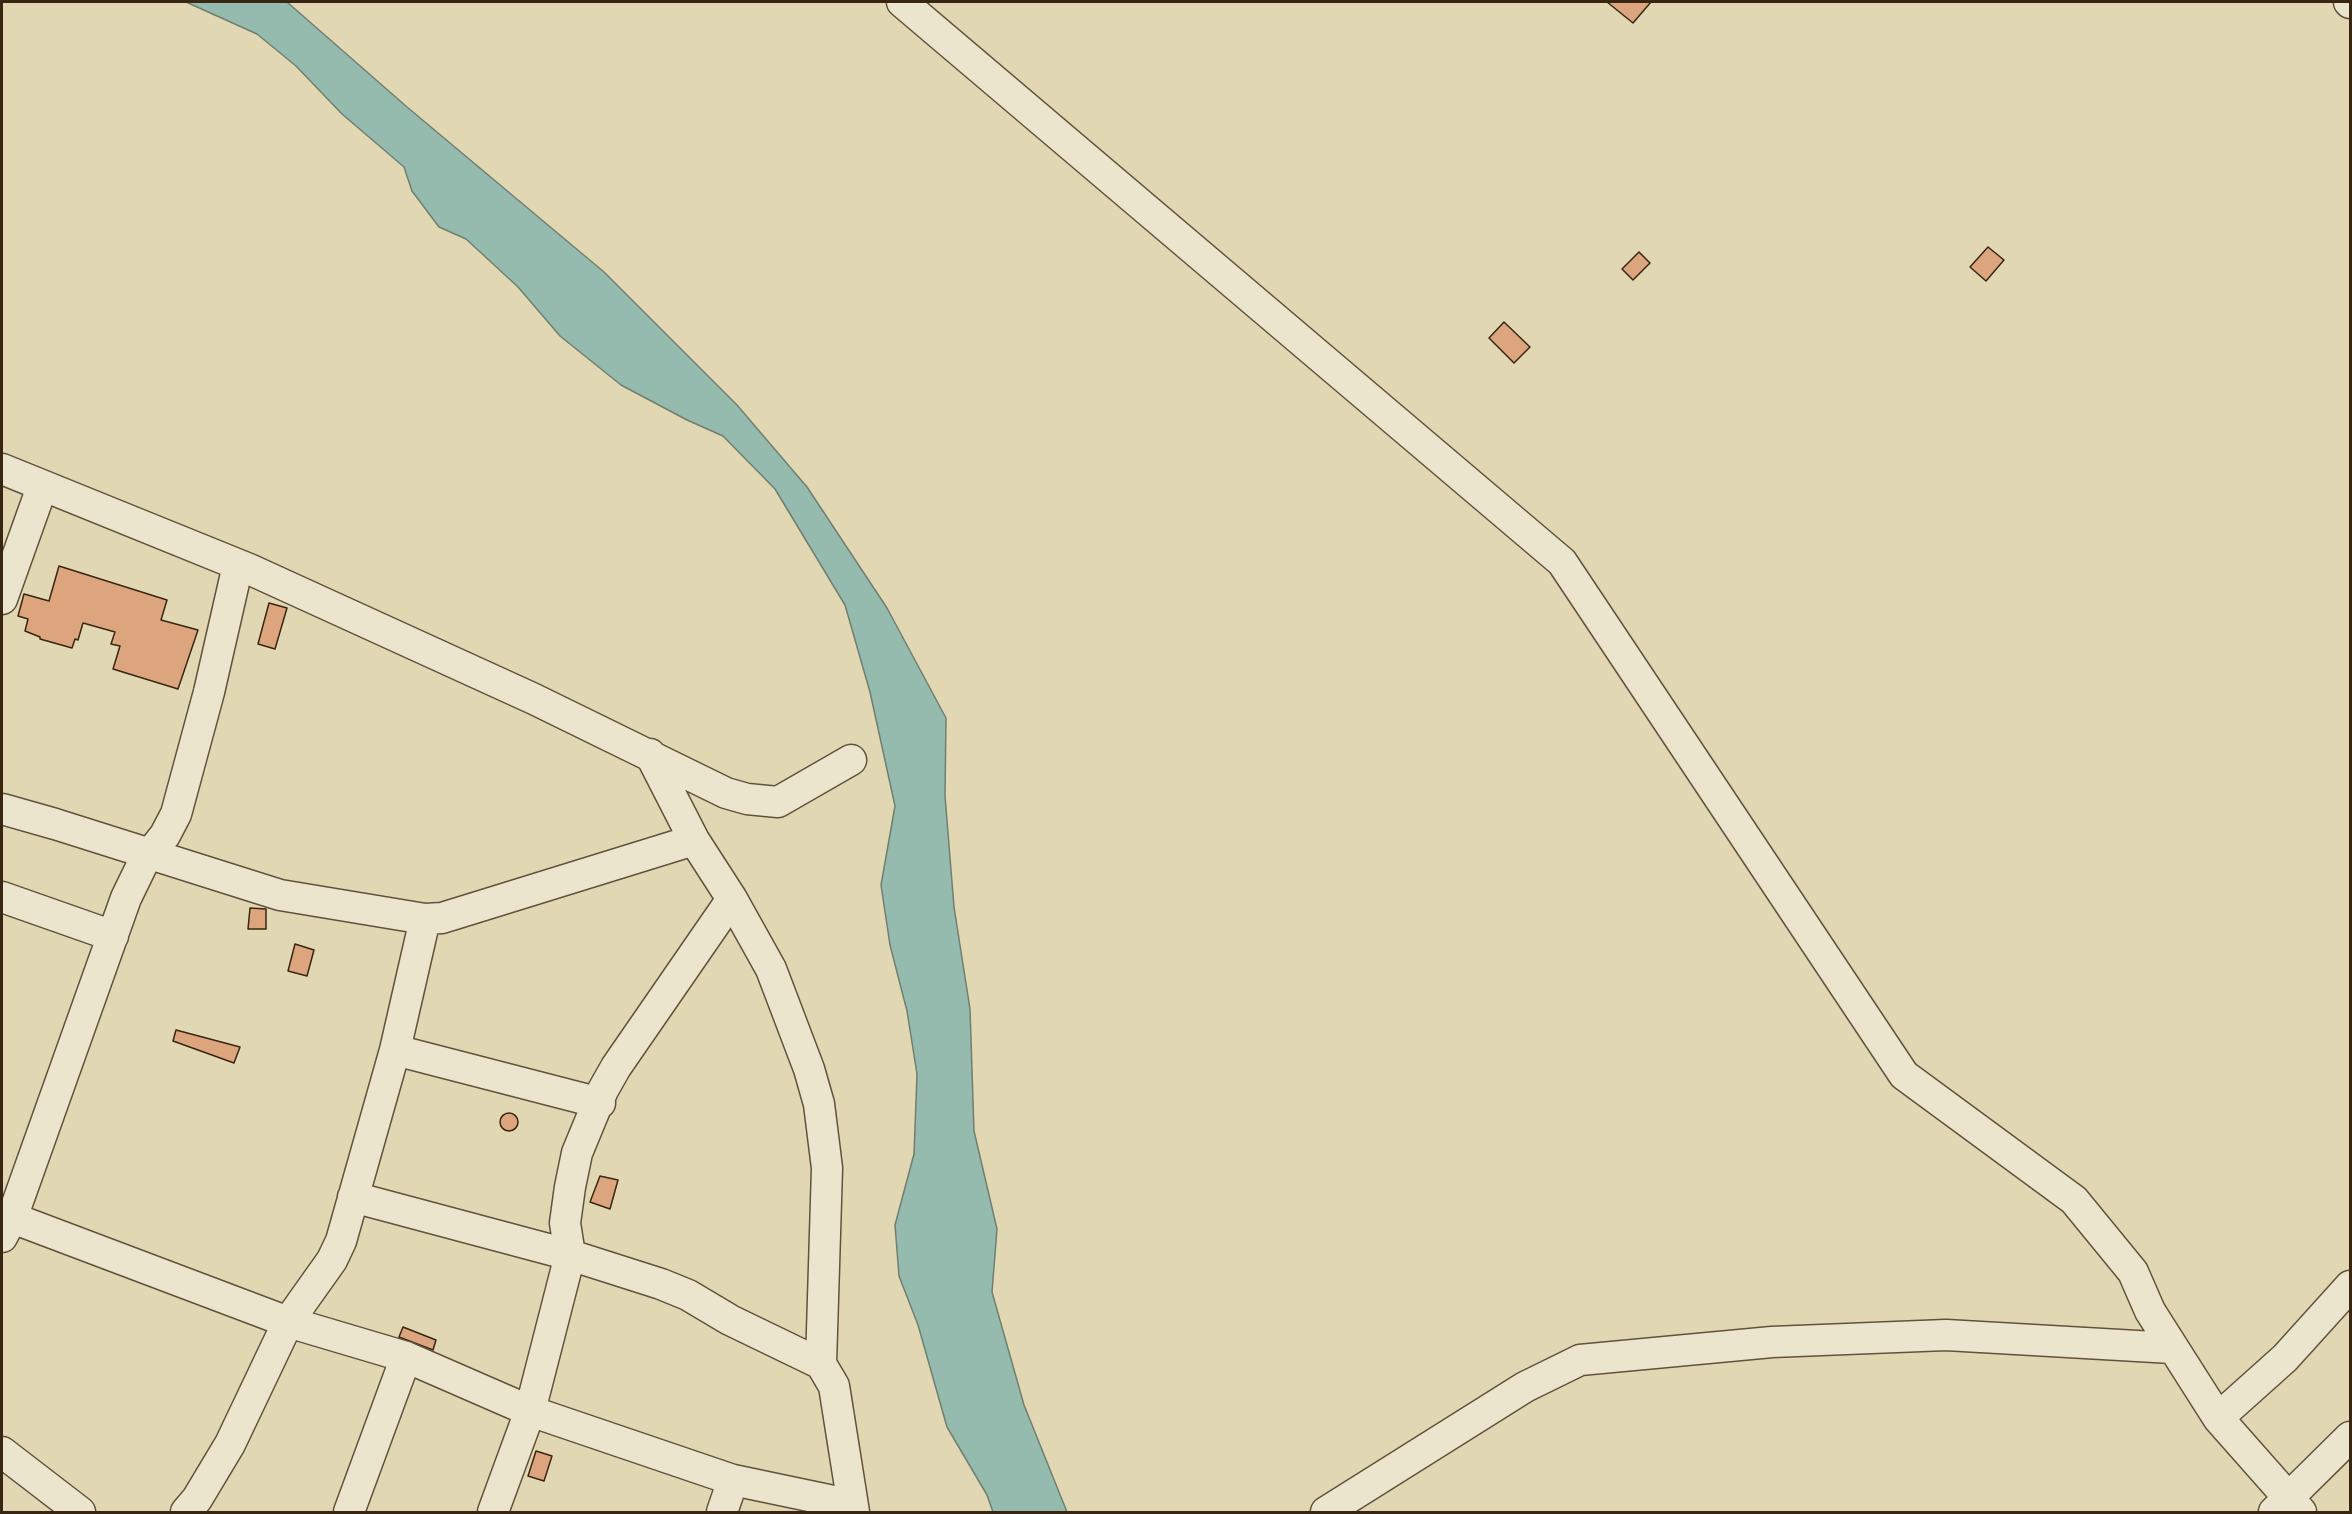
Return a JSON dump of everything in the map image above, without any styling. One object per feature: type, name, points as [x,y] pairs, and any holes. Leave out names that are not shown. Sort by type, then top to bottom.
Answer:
[{"type":"street","points":[[902,2],[1562,562],[1904,1076],[2074,1200],[2133,1272],[2150,1311],[2172,1348],[2218,1418],[2288,1508],[2350,1437]]},
{"type":"street","points":[[2,469],[238,565],[534,699],[726,793],[747,799],[778,802],[851,760]]},
{"type":"street","points":[[2,599],[42,487]]},
{"type":"street","points":[[238,565],[209,692],[176,814],[165,835],[143,863],[126,898],[5,1223],[288,1322],[406,1357],[530,1411],[734,1480],[853,1509],[834,1386],[821,1364],[827,1168],[819,1104],[809,1069],[771,969],[732,899],[694,840],[650,754]]},
{"type":"street","points":[[2,809],[280,895],[425,919],[442,918],[694,840]]},
{"type":"street","points":[[2,897],[113,936]]},
{"type":"street","points":[[493,1512],[530,1411],[570,1255],[565,1223],[577,1153],[600,1102],[603,1090],[616,1067],[732,899]]},
{"type":"street","points":[[186,1512],[197,1499],[230,1444],[288,1322],[333,1260],[341,1241],[395,1050],[425,919]]},
{"type":"street","points":[[395,1050],[600,1102]]},
{"type":"street","points":[[353,1197],[570,1255],[676,1289],[730,1320],[821,1364]]},
{"type":"street","points":[[2218,1418],[2285,1358],[2350,1286]]},
{"type":"street","points":[[1326,1512],[1525,1387],[1580,1360],[1772,1342],[1946,1335],[2172,1348]]},
{"type":"street","points":[[349,1512],[406,1357]]},
{"type":"street","points":[[2,1452],[80,1512]]},
{"type":"street","points":[[722,1512],[734,1480]]},
{"type":"water","points":[[186,2],[287,2],[407,107],[604,272],[737,405],[807,487],[887,608],[946,718],[945,796],[954,907],[970,1009],[974,1131],[997,1229],[992,1292],[1024,1405],[1067,1512],[993,1512],[987,1495],[947,1427],[918,1325],[899,1276],[895,1225],[914,1154],[917,1074],[907,1011],[890,945],[881,885],[895,806],[870,692],[845,605],[775,489],[723,436],[621,385],[560,336],[518,287],[466,239],[439,227],[412,191],[404,167],[342,114],[296,66],[257,34]]},
{"type":"building","points":[[1607,2],[1651,2],[1633,23]]},
{"type":"building","points":[[1988,247],[2004,260],[1986,281],[1970,267]]},
{"type":"building","points":[[1639,252],[1650,263],[1633,280],[1622,269]]},
{"type":"building","points":[[1504,322],[1530,347],[1514,363],[1489,338]]},
{"type":"building","points":[[59,566],[167,600],[161,620],[198,630],[178,689],[113,669],[120,646],[111,644],[115,632],[83,623],[78,640],[75,639],[72,648],[40,639],[25,631],[28,619],[18,616],[24,594],[49,601]]},
{"type":"building","points":[[269,603],[287,608],[275,649],[258,644]]},
{"type":"building","points":[[250,908],[266,909],[266,929],[248,929]]},
{"type":"building","points":[[295,944],[314,950],[307,976],[288,971]]},
{"type":"building","points":[[176,1030],[240,1047],[234,1063],[173,1041]]},
{"type":"building","points":[[509,1113],[515,1116],[518,1122],[515,1128],[509,1131],[503,1128],[500,1122],[503,1116]]},
{"type":"building","points":[[600,1176],[618,1180],[610,1209],[590,1202]]},
{"type":"building","points":[[403,1327],[436,1340],[433,1350],[399,1337]]},
{"type":"building","points":[[536,1451],[552,1456],[544,1481],[528,1476]]}]
